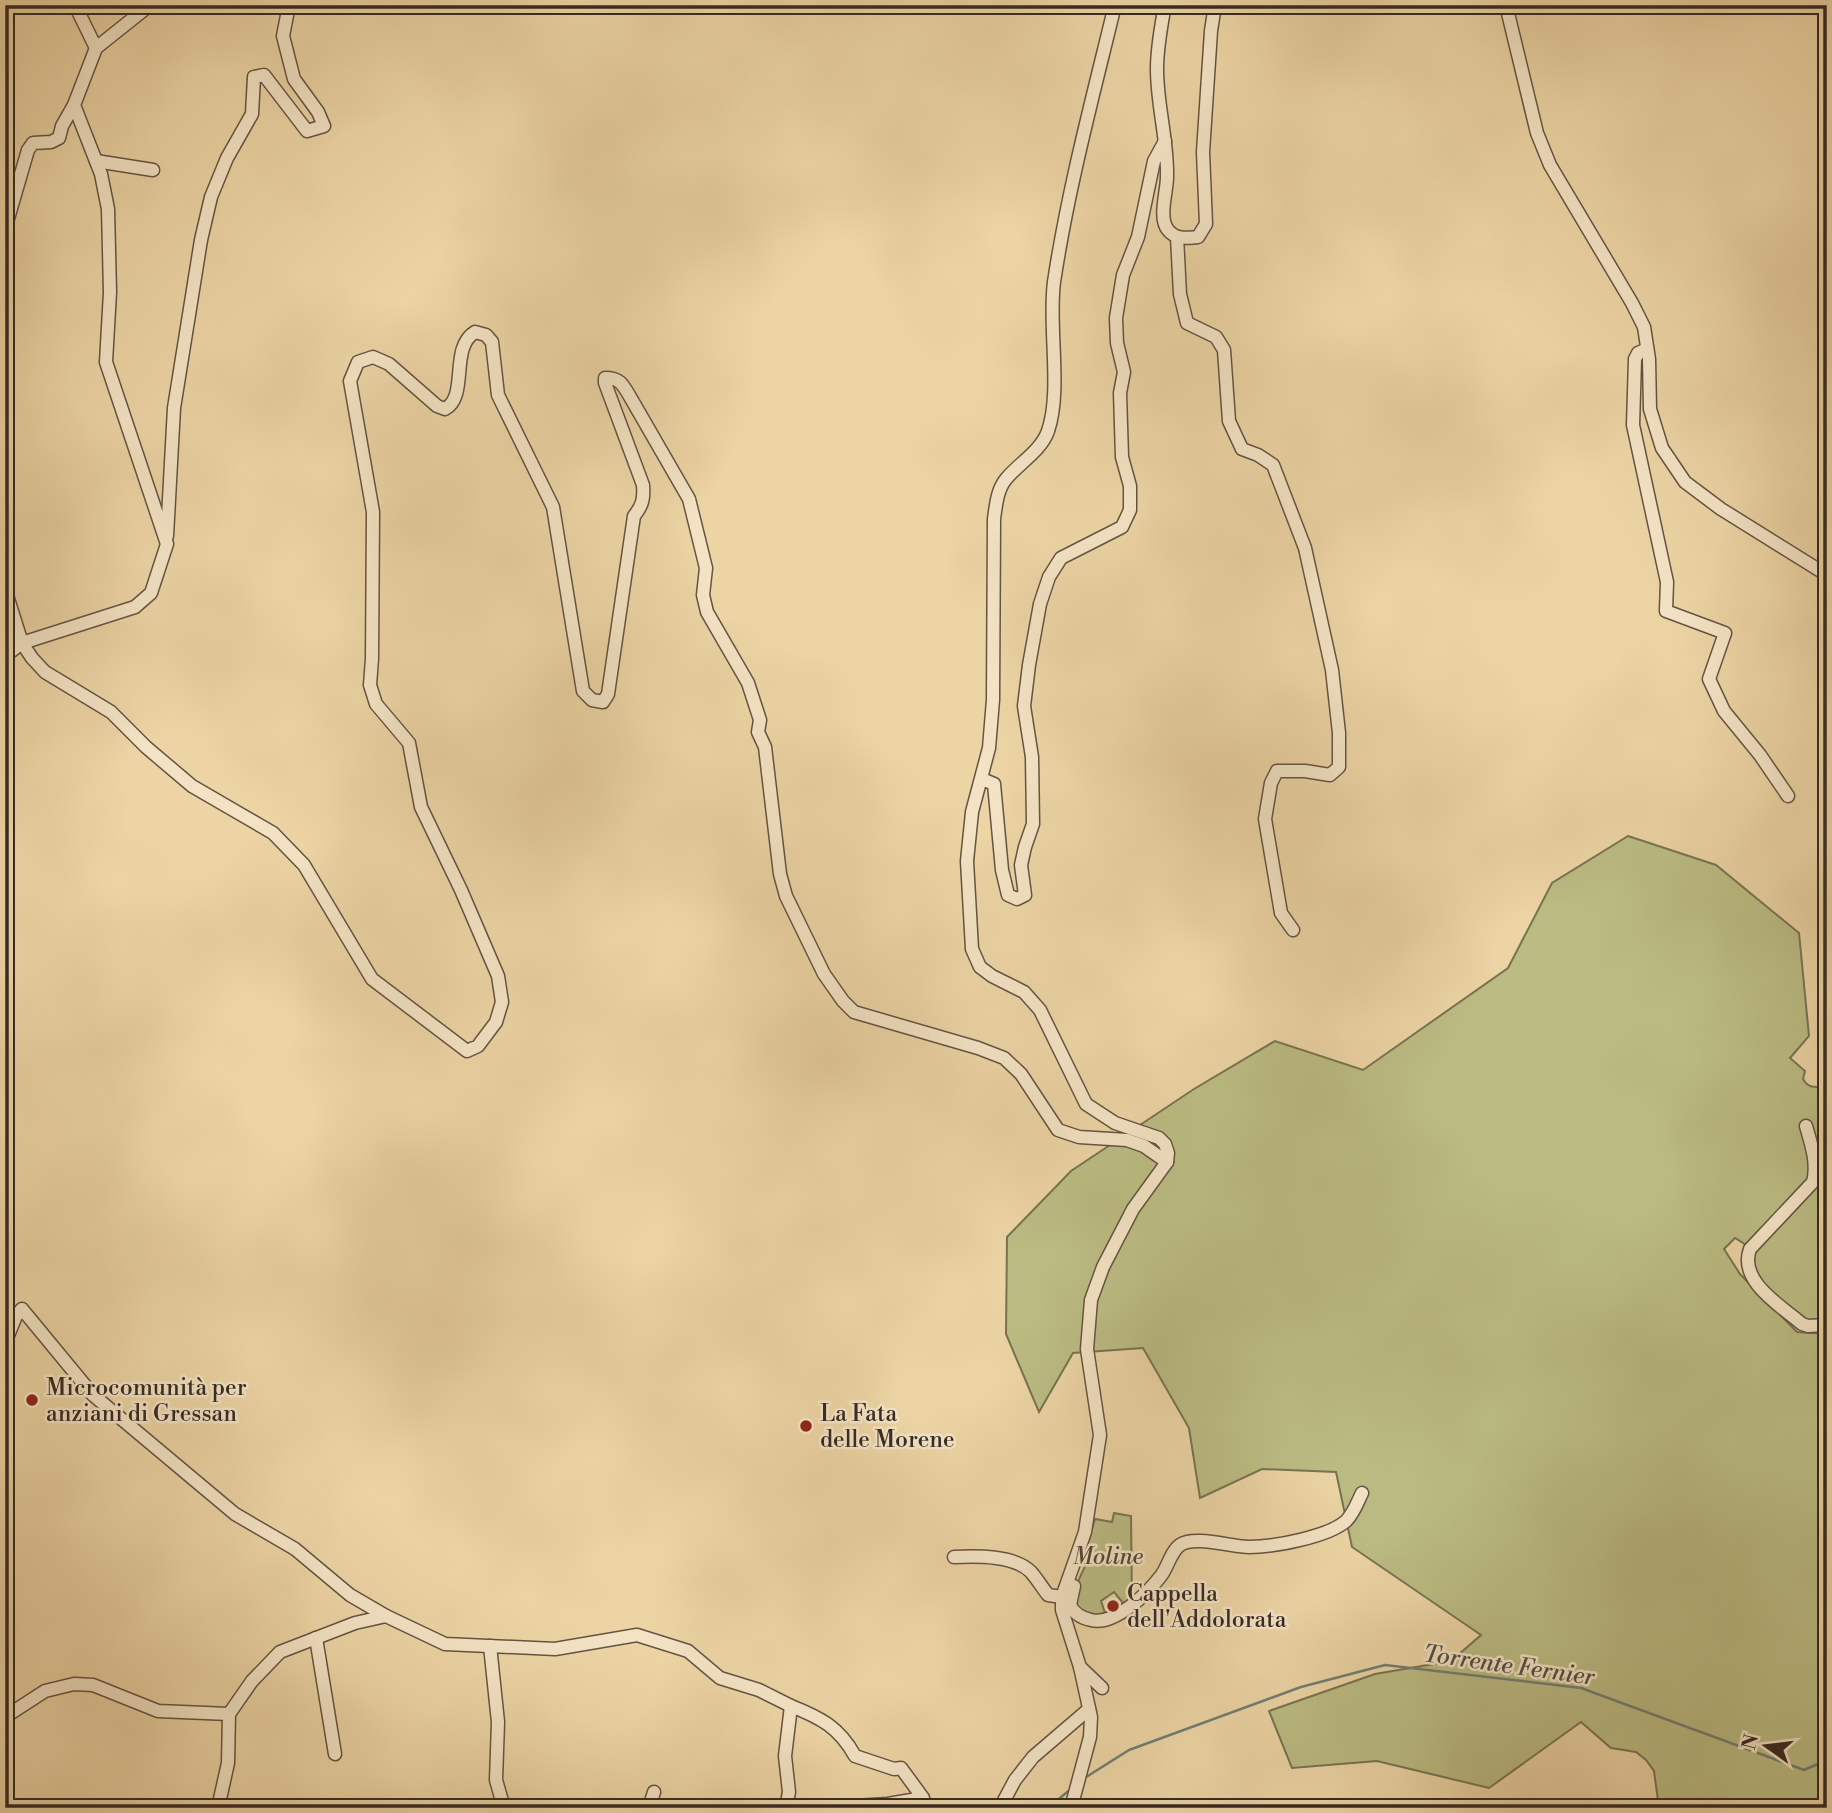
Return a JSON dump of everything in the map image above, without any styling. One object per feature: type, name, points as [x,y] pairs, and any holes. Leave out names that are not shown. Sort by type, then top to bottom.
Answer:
[{"type":"street","points":[[75,5],[96,48]]},
{"type":"street","points":[[5,229],[28,150],[33,143],[51,142],[59,138],[96,48],[150,5]]},
{"type":"street","points":[[5,656],[22,643],[135,607],[151,593],[167,544],[174,408],[201,240],[211,197],[227,159],[253,114],[254,77],[264,75],[307,131],[324,126],[318,112],[293,79],[282,36],[289,5]]},
{"type":"street","points":[[1071,1808],[1090,1737],[1089,1709],[1080,1667],[1063,1618],[1062,1597],[1084,1532],[1100,1435],[1087,1349],[1091,1300],[1103,1266],[1133,1209],[1167,1162],[1168,1153],[1159,1138],[1115,1123],[1086,1104],[1040,1010],[1024,992],[980,967],[972,949],[967,861],[972,812],[989,748],[993,700],[994,519],[1000,490],[1006,479],[1039,446],[1048,432],[1052,402],[1054,284],[1088,115],[1115,5]]},
{"type":"street","points":[[1165,5],[1159,32],[1157,71],[1166,141],[1167,176],[1163,218],[1166,229],[1177,237],[1198,236],[1206,224],[1203,152],[1215,5]]},
{"type":"street","points":[[1506,5],[1537,133],[1550,164],[1644,327],[1650,409],[1662,448],[1685,482],[1721,509],[1827,575]]},
{"type":"street","points":[[74,105],[101,174],[108,209],[110,292],[106,362],[167,544]]},
{"type":"street","points":[[982,779],[993,784],[1002,870],[1009,895],[1017,899],[1025,895],[1021,864],[1033,824],[1032,757],[1024,706],[1040,604],[1049,577],[1062,558],[1122,527],[1129,510],[1130,486],[1122,457],[1120,393],[1124,372],[1117,343],[1116,318],[1123,275],[1138,237],[1154,161],[1166,141]]},
{"type":"street","points":[[96,161],[153,170]]},
{"type":"street","points":[[5,177],[19,185]]},
{"type":"street","points":[[1177,237],[1180,294],[1188,323],[1216,337],[1224,350],[1229,421],[1242,449],[1273,465],[1305,548],[1332,670],[1339,733],[1339,767],[1330,775],[1305,771],[1277,771],[1271,783],[1265,819],[1281,913],[1293,930]]},
{"type":"street","points":[[5,589],[22,643],[46,672],[111,712],[146,747],[192,786],[273,833],[304,865],[372,979],[467,1051],[478,1046],[496,1021],[502,1002],[498,976],[421,807],[409,743],[376,704],[370,685],[373,512],[350,381],[358,362],[373,357],[389,364],[437,406],[445,409],[456,395],[462,351],[468,337],[475,332],[486,335],[492,342],[498,395],[553,507],[583,691],[592,699],[603,702],[608,694],[634,516],[642,506],[643,495],[643,485],[605,383],[605,378],[615,378],[621,381],[689,499],[706,568],[703,595],[707,612],[748,682],[760,720],[758,732],[765,747],[780,874],[786,896],[824,974],[843,1001],[854,1012],[1004,1058],[1021,1074],[1058,1130],[1079,1137],[1127,1140],[1144,1146],[1167,1162]]},
{"type":"street","points":[[1647,349],[1638,353],[1635,359],[1633,425],[1667,582],[1666,611],[1725,633],[1709,679],[1724,711],[1760,755],[1788,796]]},
{"type":"street","points":[[1806,1126],[1814,1158],[1813,1182],[1750,1249],[1748,1269],[1760,1287],[1802,1324],[1827,1325]]},
{"type":"street","points":[[5,1343],[16,1316],[22,1309],[93,1395],[234,1514],[295,1549],[350,1595],[386,1616],[445,1644],[555,1649],[636,1635],[688,1651],[720,1678],[759,1690],[817,1717],[846,1739],[855,1756],[894,1769],[901,1768],[925,1803]]},
{"type":"street","points":[[1074,1566],[1080,1572],[1071,1592],[1072,1610],[1091,1620],[1107,1620],[1117,1616],[1147,1591],[1160,1577],[1175,1551],[1184,1543],[1206,1542],[1249,1547],[1316,1536],[1344,1523],[1362,1493]]},
{"type":"street","points":[[954,1557],[997,1558],[1021,1566],[1029,1570],[1048,1595],[1062,1597]]},
{"type":"street","points":[[218,1808],[228,1763],[229,1714],[252,1681],[279,1653],[355,1623],[386,1616]]},
{"type":"street","points":[[316,1638],[335,1754]]},
{"type":"street","points":[[490,1646],[498,1722],[496,1780],[504,1808]]},
{"type":"street","points":[[1080,1667],[1102,1688]]},
{"type":"street","points":[[5,1717],[45,1691],[74,1684],[93,1685],[158,1711],[229,1714]]},
{"type":"street","points":[[786,1808],[789,1792],[785,1756],[791,1706]]},
{"type":"street","points":[[1000,1808],[1015,1780],[1033,1757],[1089,1709]]},
{"type":"street","points":[[649,1808],[654,1792]]},
{"type":"street","points":[[823,1808],[925,1803]]},
{"type":"green space","points":[[1628,836],[1716,865],[1799,933],[1809,1036],[1790,1058],[1805,1071],[1803,1079],[1808,1085],[1827,1088],[1827,1322],[1809,1321],[1792,1310],[1761,1281],[1753,1268],[1746,1245],[1735,1238],[1724,1249],[1740,1274],[1797,1332],[1827,1334],[1827,1808],[1659,1808],[1654,1771],[1646,1760],[1636,1752],[1611,1748],[1581,1722],[1489,1788],[1377,1761],[1292,1768],[1269,1711],[1375,1674],[1451,1661],[1481,1635],[1352,1547],[1336,1472],[1262,1469],[1200,1498],[1189,1428],[1143,1348],[1073,1353],[1039,1412],[1006,1334],[1007,1237],[1071,1171],[1194,1089],[1275,1041],[1363,1070],[1508,968],[1552,883]]},
{"type":"green space","name":"Moline","points":[[1114,1513],[1131,1516],[1132,1599],[1123,1603],[1114,1592],[1101,1601],[1106,1616],[1094,1616],[1078,1607],[1074,1596],[1075,1589],[1086,1564],[1083,1558],[1095,1519],[1112,1522]]},
{"type":"waterway","name":"Torrente Fernier","points":[[1083,1779],[1129,1750],[1301,1687],[1385,1665],[1581,1688],[1804,1770],[1827,1760]]},
{"type":"waterway","points":[[1048,1808],[1072,1788]]},
{"type":"place","name":"Microcomunità per anziani di Gressan","points":[[32,1400]]},
{"type":"place","name":"La Fata delle Morene","points":[[806,1426]]},
{"type":"place","name":"Cappella dell'Addolorata","points":[[1113,1606]]}]
